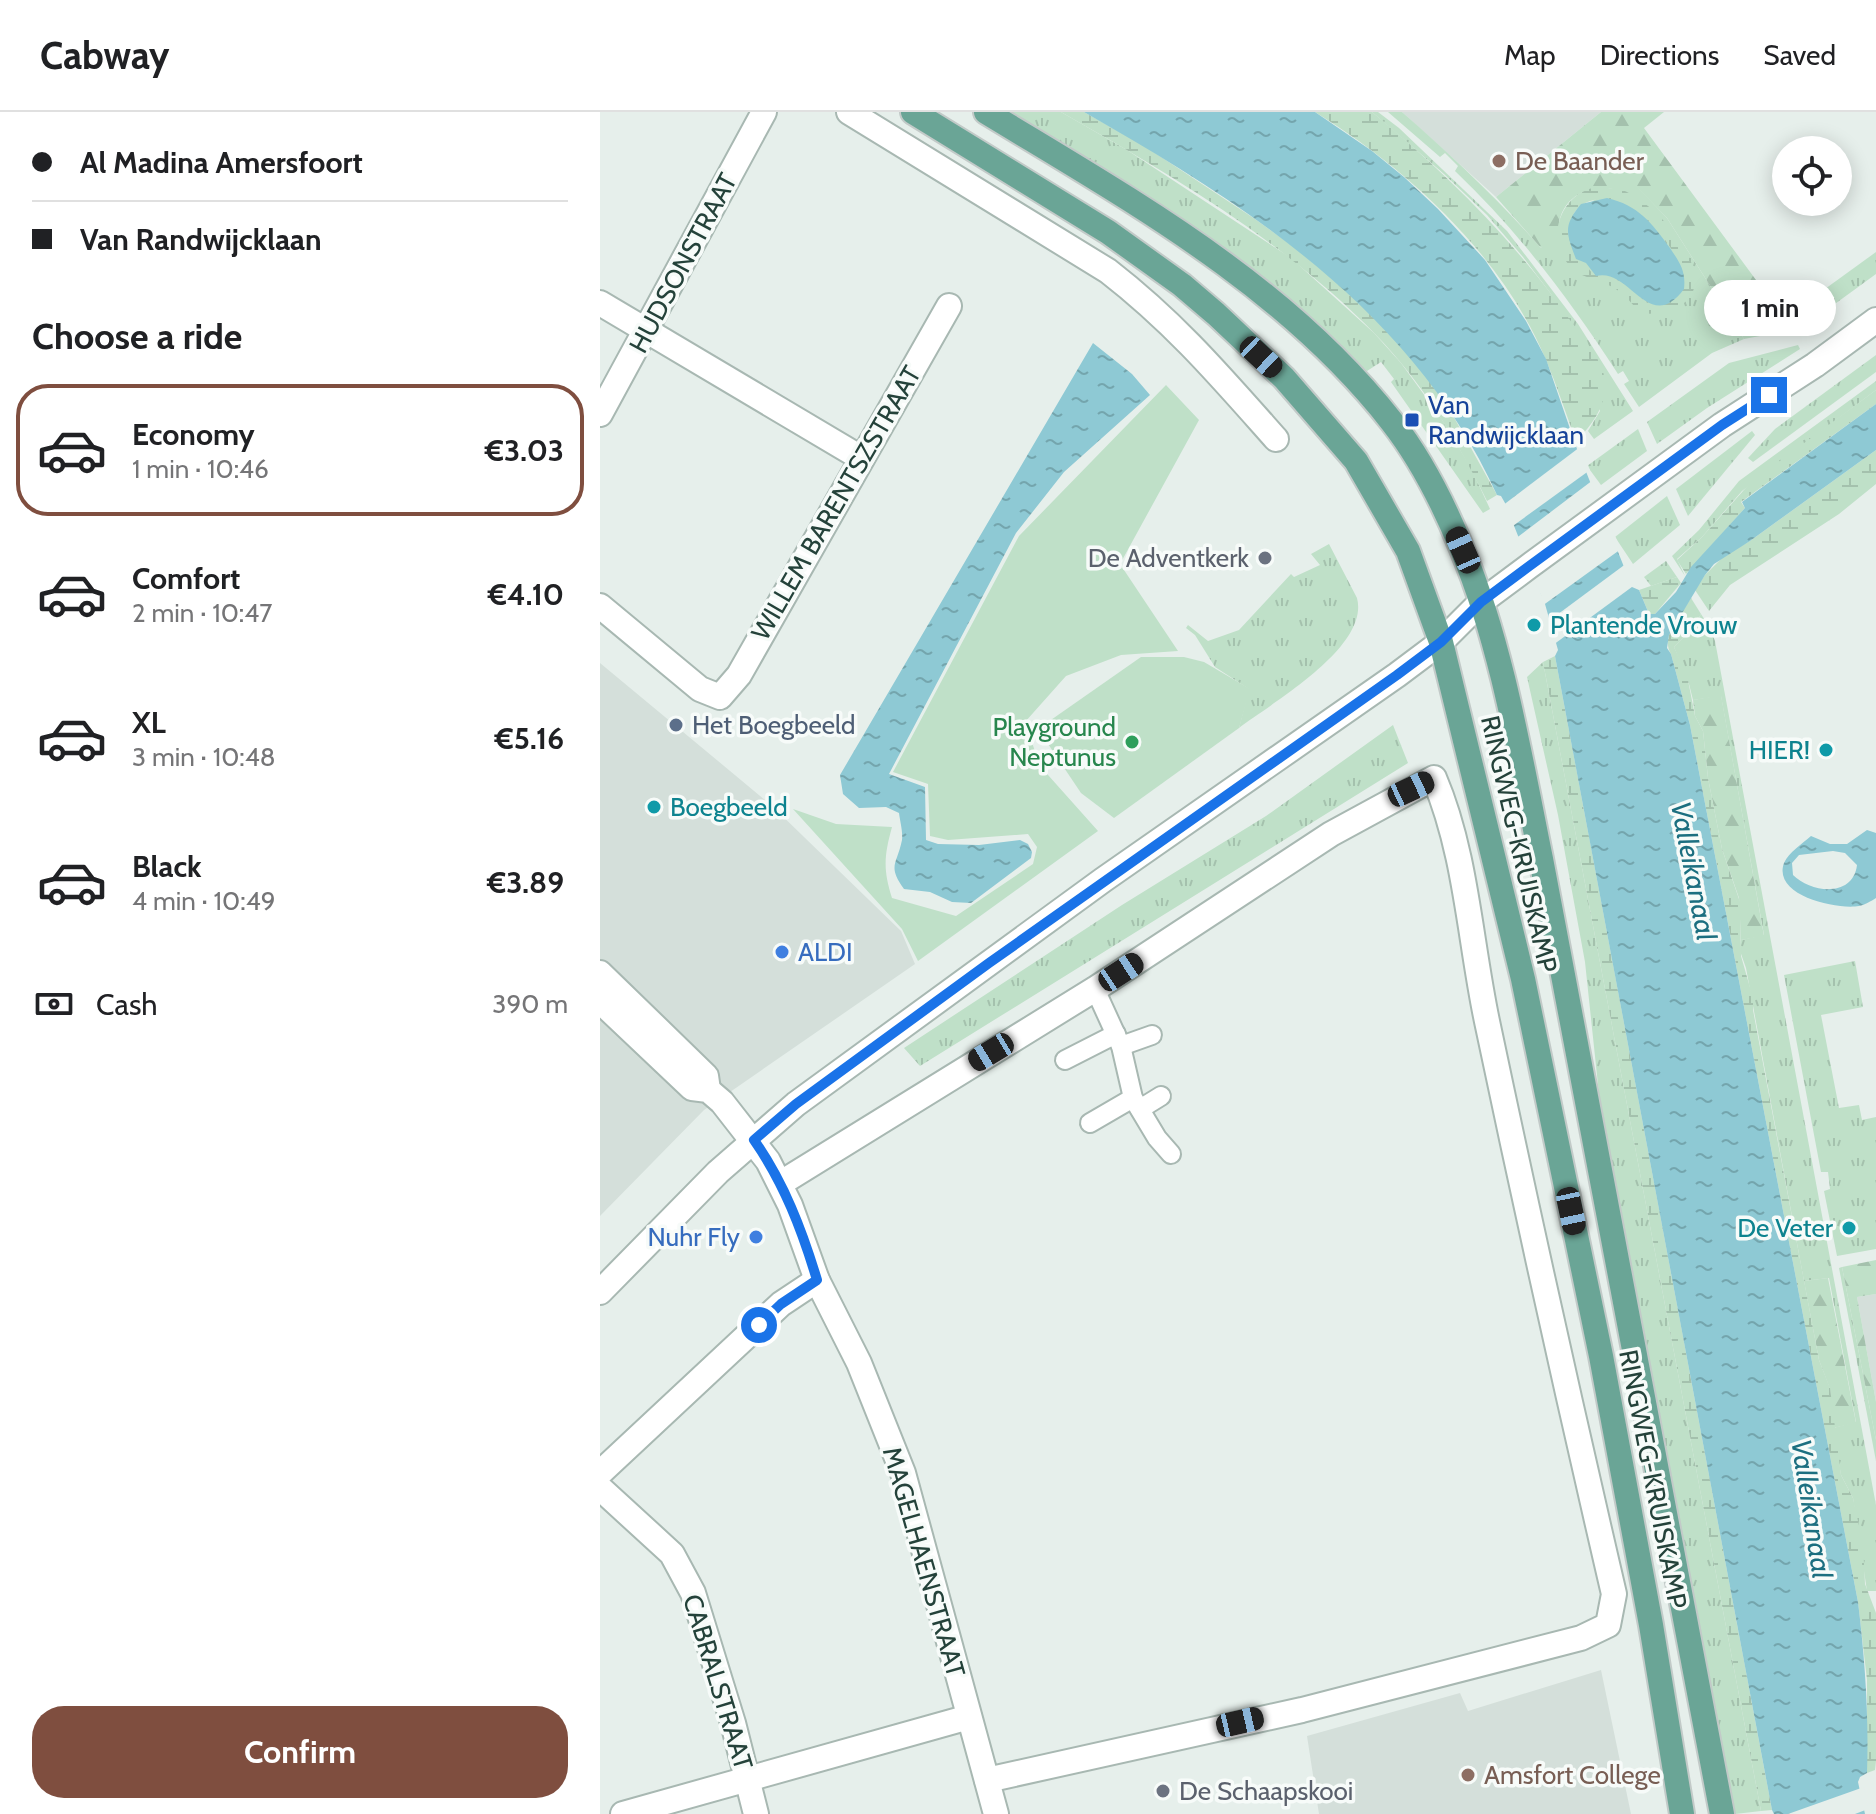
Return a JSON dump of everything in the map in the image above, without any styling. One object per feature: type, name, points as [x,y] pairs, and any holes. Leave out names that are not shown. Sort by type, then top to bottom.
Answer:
[{"type":"main road","name":"RINGWEG-KRUISKAMP","points":[[913,112],[1108,232],[1170,276],[1216,314],[1284,378],[1356,461],[1387,511],[1412,561],[1441,642],[1523,979],[1598,1340],[1651,1625],[1682,1814]]},
{"type":"main road","name":"RINGWEG-KRUISKAMP","points":[[986,112],[1117,191],[1216,257],[1276,302],[1319,342],[1394,424],[1450,521],[1481,602],[1513,724],[1722,1814]]},
{"type":"street","name":"HUDSONSTRAAT","points":[[600,414],[764,112]]},
{"type":"street","points":[[849,112],[1095,263],[1127,286],[1187,339],[1276,439]]},
{"type":"street","points":[[600,303],[861,458]]},
{"type":"street","name":"WILLEM BARENTSZSTRAAT","points":[[600,606],[700,689],[720,697],[739,675],[949,306]]},
{"type":"street","points":[[600,1292],[718,1172],[796,1104],[1441,642],[1481,602],[1722,425],[1815,365],[1876,320]]},
{"type":"street","points":[[781,1183],[1095,989],[1331,834],[1434,778],[1452,826],[1485,1011],[1549,1314],[1614,1594],[1608,1625],[1581,1638],[1302,1710],[987,1780]]},
{"type":"street","points":[[600,973],[706,1076],[708,1090],[692,1088],[600,1001]]},
{"type":"street","points":[[1095,989],[1118,1040],[1136,1104],[1171,1154]]},
{"type":"street","points":[[1065,1060],[1118,1040],[1152,1035]]},
{"type":"street","name":"MAGELHAENSTRAAT","points":[[708,1090],[754,1140],[781,1183],[805,1240],[817,1280],[859,1363],[903,1473],[996,1814]]},
{"type":"street","points":[[1090,1123],[1161,1096]]},
{"type":"street","points":[[600,1473],[781,1304],[817,1280]]},
{"type":"street","name":"CABRALSTRAAT","points":[[600,1488],[672,1554],[693,1593],[733,1723],[756,1814]]},
{"type":"street","points":[[623,1814],[969,1717]]},
{"type":"shaded area","name":"De Baander","points":[[1402,112],[1601,112],[1496,197]]},
{"type":"shaded area","points":[[600,663],[771,805],[901,931],[915,964],[704,1110],[600,1216]]},
{"type":"shaded area","points":[[1876,1294],[1876,1402],[1857,1297]]},
{"type":"shaded area","name":"Amsfort College","points":[[1601,1670],[1631,1814],[1319,1814],[1307,1736],[1460,1693],[1468,1711]]},
{"type":"green space","points":[[1005,112],[1061,112],[1127,150],[1291,258],[1374,333],[1401,363],[1441,418],[1471,468],[1490,509],[1483,513],[1391,382],[1394,379],[1381,362],[1367,371],[1335,345]]},
{"type":"green space","points":[[1061,112],[1084,112],[1143,145],[1255,219],[1341,286],[1418,365],[1451,412],[1497,495],[1487,501],[1451,434],[1423,392],[1392,352],[1341,301],[1226,212]]},
{"type":"green space","points":[[1315,112],[1372,112],[1427,159],[1526,262],[1588,345],[1603,371],[1603,401],[1576,441],[1550,370],[1505,285],[1449,218],[1418,188],[1385,160]]},
{"type":"green space","points":[[1372,112],[1378,112],[1399,128],[1507,231],[1578,324],[1633,411],[1594,439],[1588,431],[1600,411],[1551,294],[1487,215]]},
{"type":"green space","points":[[1388,112],[1402,112],[1420,128],[1491,195],[1541,248],[1558,223],[1629,178],[1667,218],[1744,339],[1712,353],[1639,407],[1624,384],[1629,381],[1623,371],[1618,374],[1542,268],[1501,218],[1455,171],[1458,166],[1445,153],[1440,157]]},
{"type":"green space","points":[[1601,112],[1664,112],[1644,128],[1784,318],[1799,308],[1808,322],[1786,331],[1744,339],[1667,218],[1629,179],[1619,190],[1597,189],[1577,195],[1564,210],[1558,232],[1541,248],[1496,197]]},
{"type":"green space","points":[[1598,187],[1622,190],[1638,198],[1671,229],[1693,268],[1694,286],[1686,301],[1667,311],[1643,313],[1614,288],[1571,267],[1558,244],[1560,219],[1574,198]],"holes":[[[1606,198],[1640,212],[1657,228],[1683,266],[1680,294],[1661,305],[1648,303],[1619,281],[1592,273],[1569,238],[1569,221],[1577,209],[1588,202]]]},
{"type":"green space","points":[[1876,252],[1876,274],[1817,317],[1807,302]]},
{"type":"green space","points":[[1798,345],[1800,349],[1657,444],[1647,422],[1729,363]]},
{"type":"green space","points":[[1876,355],[1876,372],[1753,462],[1748,458],[1775,429]]},
{"type":"green space","points":[[1876,381],[1876,390],[1742,491],[1702,537],[1677,559],[1685,576],[1672,556],[1699,530],[1739,481]]},
{"type":"green space","points":[[1166,385],[1199,420],[1120,564],[1178,651],[1121,655],[1066,676],[1025,722],[1040,766],[1098,831],[918,961],[902,929],[793,809],[836,824],[892,827],[886,863],[892,898],[956,916],[1033,864],[1037,847],[1028,834],[948,840],[930,836],[928,784],[893,772],[1019,536]]},
{"type":"green space","points":[[1876,390],[1876,404],[1741,502],[1745,508],[1686,574],[1677,560],[1751,482]]},
{"type":"green space","points":[[1638,429],[1647,451],[1601,485],[1587,466]]},
{"type":"green space","points":[[1752,431],[1755,435],[1688,516],[1676,489]]},
{"type":"green space","points":[[1876,450],[1876,484],[1839,514],[1730,585],[1709,611],[1695,590],[1725,555],[1750,541]]},
{"type":"green space","points":[[1667,496],[1680,525],[1633,564],[1615,537]]},
{"type":"green space","points":[[1329,544],[1357,598],[1357,617],[1349,635],[1315,672],[1239,728],[1249,689],[1215,667],[1195,635],[1186,628],[1188,625],[1208,641],[1239,630],[1291,574],[1294,577],[1320,565],[1311,554]]},
{"type":"green space","points":[[1666,561],[1677,577],[1651,586],[1644,577]]},
{"type":"green space","points":[[1677,577],[1681,583],[1655,614],[1649,614],[1639,590]]},
{"type":"green space","points":[[1691,598],[1701,614],[1693,628],[1674,647],[1687,675],[1695,716],[1703,731],[1708,778],[1722,849],[1740,902],[1741,956],[1753,998],[1819,1360],[1830,1388],[1841,1475],[1853,1498],[1863,1544],[1865,1584],[1876,1613],[1876,1761],[1875,1770],[1867,1773],[1867,1680],[1858,1602],[1690,725],[1668,647],[1673,626]]},
{"type":"green space","points":[[1701,614],[1715,641],[1876,1505],[1876,1591],[1867,1591],[1853,1498],[1841,1475],[1833,1428],[1856,1422],[1829,1278],[1804,1281],[1746,968],[1740,951],[1741,940],[1764,935],[1721,696],[1693,700],[1674,647],[1693,628]]},
{"type":"green space","points":[[1555,656],[1772,1810],[1761,1811],[1543,662]]},
{"type":"green space","name":"Playground Neptunus","points":[[1141,657],[1184,657],[1204,662],[1250,689],[1239,728],[1114,818],[1081,793],[1038,729]]},
{"type":"green space","points":[[1543,662],[1761,1811],[1735,1814],[1599,1094],[1585,962],[1558,815],[1527,677]]},
{"type":"green space","points":[[1721,695],[1764,936],[1741,940],[1739,898],[1722,849],[1708,778],[1703,731],[1695,716],[1693,700]]},
{"type":"green space","points":[[1393,725],[1408,763],[920,1066],[904,1048],[1122,905],[1266,816]]},
{"type":"green space","points":[[1855,961],[1863,1007],[1821,1015],[1839,1108],[1859,1105],[1862,1120],[1876,1117],[1876,1249],[1837,1256],[1824,1191],[1830,1189],[1828,1172],[1821,1172],[1784,975]]},
{"type":"green space","points":[[1876,1260],[1876,1294],[1857,1297],[1876,1402],[1876,1440],[1842,1267]]},
{"type":"green space","points":[[1842,1267],[1876,1440],[1876,1461],[1839,1268]]},
{"type":"green space","points":[[1828,1278],[1856,1423],[1833,1428],[1830,1389],[1819,1360],[1804,1281]]},
{"type":"water","name":"Valleikanaal","points":[[1084,112],[1315,112],[1404,177],[1485,260],[1526,321],[1546,359],[1577,449],[1632,587],[1639,590],[1649,614],[1655,614],[1676,592],[1691,567],[1745,508],[1742,502],[1876,404],[1876,450],[1714,564],[1669,635],[1667,648],[1690,725],[1858,1602],[1866,1688],[1867,1773],[1858,1782],[1865,1814],[1774,1814],[1772,1810],[1555,656],[1558,650],[1545,604],[1505,503],[1497,495],[1463,430],[1421,372],[1374,319],[1322,271],[1266,227],[1207,186]]},
{"type":"water","points":[[1607,198],[1627,205],[1643,216],[1677,258],[1683,272],[1684,289],[1672,302],[1660,306],[1650,303],[1619,281],[1608,276],[1596,276],[1586,263],[1576,259],[1568,236],[1571,218],[1581,204]]},
{"type":"water","points":[[1093,343],[1132,374],[1150,395],[1064,472],[1016,533],[889,774],[925,787],[926,840],[938,844],[979,845],[1020,840],[1028,844],[1031,858],[971,903],[952,902],[930,892],[904,889],[895,870],[902,840],[899,813],[886,807],[859,808],[843,794],[840,775]]},
{"type":"water","points":[[1867,830],[1876,833],[1876,898],[1859,906],[1836,906],[1809,898],[1788,884],[1783,874],[1784,863],[1811,836],[1830,844],[1847,844]],"holes":[[[1833,851],[1845,853],[1857,865],[1854,876],[1840,887],[1810,886],[1793,875],[1792,863],[1799,855]]]},
{"type":"pier","points":[[1580,447],[1590,470],[1510,528],[1502,506]]},
{"type":"pier","points":[[1593,480],[1592,485],[1621,549],[1542,606],[1541,595],[1515,539]]},
{"type":"pier","points":[[1627,563],[1636,584],[1553,645],[1546,623]]},
{"type":"pier","points":[[1864,1787],[1868,1809],[1855,1814],[1788,1814]]},
{"type":"place","name":"De Baander","points":[[1499,161]]},
{"type":"place","name":"Van Randwijcklaan","points":[[1412,420]]},
{"type":"place","name":"De Adventkerk","points":[[1265,558]]},
{"type":"place","name":"Plantende Vrouw","points":[[1534,625]]},
{"type":"place","name":"Het Boegbeeld","points":[[676,725]]},
{"type":"place","name":"Playground Neptunus","points":[[1132,742]]},
{"type":"place","name":"HIER!","points":[[1826,750]]},
{"type":"place","name":"Boegbeeld","points":[[654,807]]},
{"type":"place","name":"ALDI","points":[[782,952]]},
{"type":"place","name":"De Veter","points":[[1849,1228]]},
{"type":"place","name":"Nuhr Fly","points":[[756,1237]]},
{"type":"place","name":"Amsfort College","points":[[1468,1775]]},
{"type":"place","name":"De Schaapskooi","points":[[1163,1791]]},
{"type":"route","points":[[759,1325],[781,1304],[817,1280],[805,1240],[781,1183],[754,1140],[796,1104],[1103,880],[1397,675],[1441,642],[1481,602],[1722,425],[1769,395]]}]
